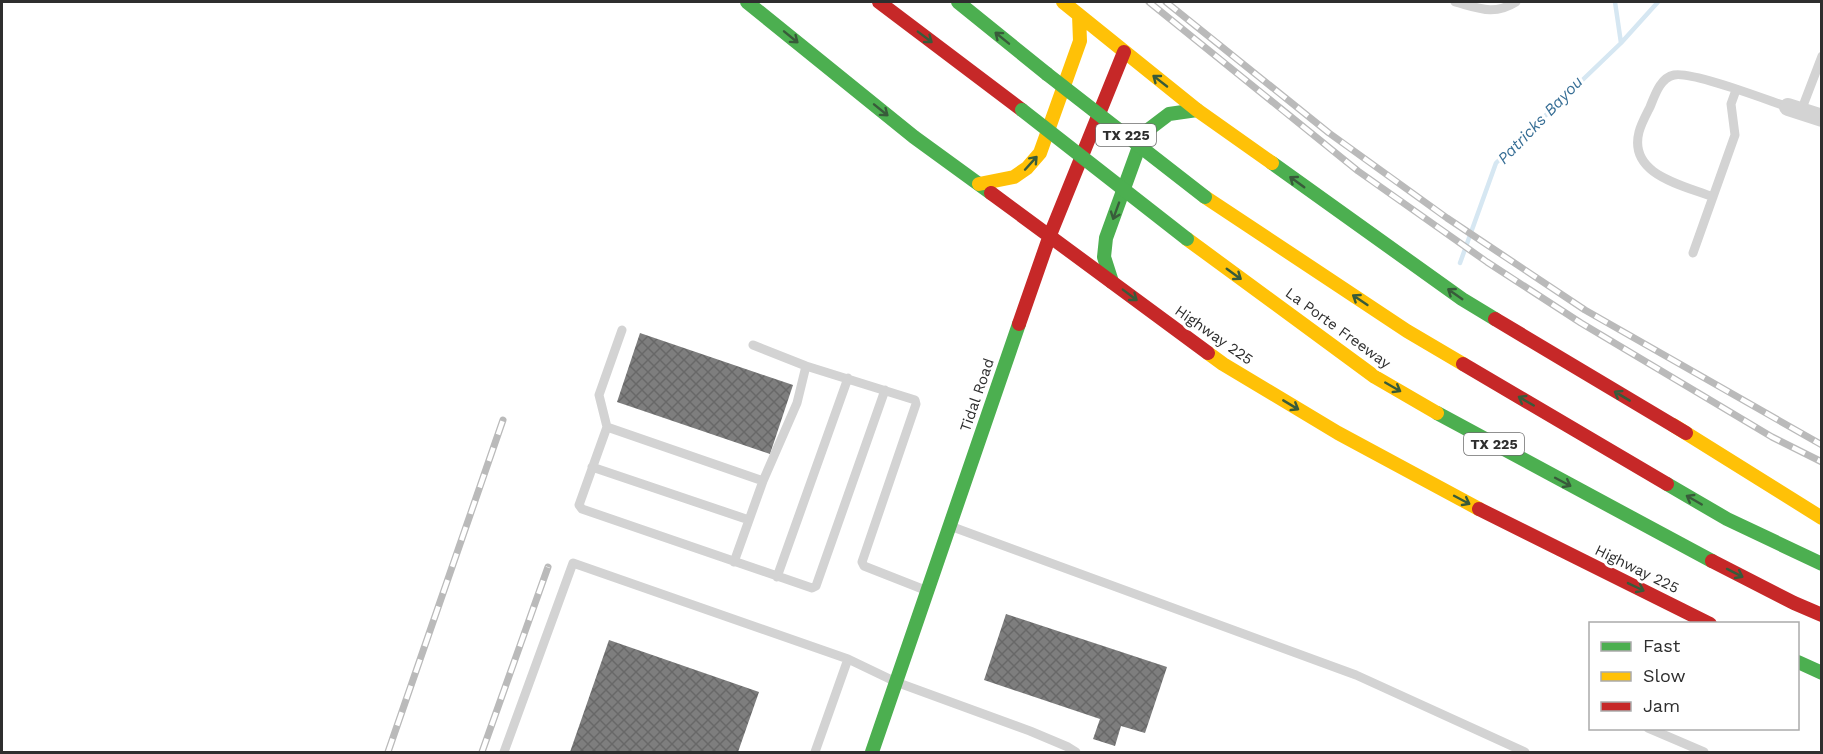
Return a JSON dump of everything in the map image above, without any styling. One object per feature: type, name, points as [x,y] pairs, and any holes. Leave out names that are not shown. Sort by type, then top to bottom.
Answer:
[{"type":"main road","name":"Highway 225","points":[[747,2],[914,137],[1224,364],[1338,433],[1511,526],[1680,613],[1705,622]]},
{"type":"main road","name":"La Porte Freeway","points":[[879,2],[1187,239],[1375,376],[1474,434],[1639,523],[1821,615]]},
{"type":"main road","name":"TX 225","points":[[958,2],[1205,197],[1407,331],[1727,519],[1821,564]]},
{"type":"main road","points":[[1063,2],[1197,110],[1462,299],[1821,518]]},
{"type":"main road","points":[[979,184],[1010,180],[1028,168],[1040,153],[1080,41],[1079,15]]},
{"type":"main road","name":"Tidal Road","points":[[872,753],[1050,235],[1124,52]]},
{"type":"main road","points":[[1112,282],[1104,257],[1106,238],[1144,134],[1169,114],[1197,110]]},
{"type":"main road","points":[[1672,425],[1751,470],[1821,503]]},
{"type":"main road","points":[[1799,663],[1821,673]]},
{"type":"street","points":[[1795,109],[1821,118]]},
{"type":"lane","points":[[1455,2],[1488,11],[1509,7],[1516,2]]},
{"type":"lane","points":[[1713,197],[1654,174],[1645,164],[1637,148],[1639,131],[1659,87],[1672,75],[1690,75],[1795,109],[1821,56]]},
{"type":"lane","points":[[1693,253],[1735,135],[1731,104],[1736,90]]},
{"type":"lane","points":[[622,330],[599,395],[607,427],[579,505],[582,508],[812,588],[816,586],[885,390]]},
{"type":"lane","points":[[753,345],[806,366],[915,400],[916,404],[862,562],[864,566],[928,591]]},
{"type":"lane","points":[[734,562],[763,481],[797,403],[806,366]]},
{"type":"lane","points":[[777,577],[848,378]]},
{"type":"lane","points":[[607,427],[763,481]]},
{"type":"lane","points":[[592,467],[749,520]]},
{"type":"lane","points":[[950,526],[1356,675],[1525,753]]},
{"type":"lane","points":[[504,753],[573,563],[849,659],[896,682],[1030,731],[1068,747],[1076,753]]},
{"type":"lane","points":[[815,753],[849,659]]},
{"type":"lane","points":[[1650,730],[1704,753]]},
{"type":"building","points":[[640,333],[793,385],[770,454],[617,402]]},
{"type":"building","points":[[1006,614],[1167,667],[1145,733],[1121,726],[1115,746],[1093,739],[1100,719],[984,680]]},
{"type":"building","points":[[609,640],[759,692],[738,752],[570,752]]},
{"type":"waterway","points":[[1615,2],[1621,43]]},
{"type":"waterway","name":"Patricks Bayou","points":[[1460,263],[1496,163],[1621,43],[1658,2]]},
{"type":"railway","points":[[1149,2],[1358,171],[1487,262],[1581,323],[1772,437],[1822,462]]},
{"type":"railway","points":[[1166,2],[1329,133],[1447,218],[1585,310],[1822,445]]},
{"type":"railway","points":[[388,752],[503,420]]},
{"type":"railway","points":[[482,752],[548,567]]},
{"type":"traffic: fast","points":[[747,2],[914,137],[991,193]]},
{"type":"traffic: fast","points":[[958,2],[1047,74]]},
{"type":"traffic: fast","points":[[1047,74],[1205,197]]},
{"type":"traffic: fast","points":[[1022,110],[1187,239]]},
{"type":"traffic: fast","points":[[1112,282],[1104,257],[1106,238],[1144,133],[1169,114],[1197,110]]},
{"type":"traffic: fast","points":[[1272,163],[1462,299],[1495,319]]},
{"type":"traffic: fast","points":[[872,752],[1019,324]]},
{"type":"traffic: fast","points":[[1437,413],[1712,561]]},
{"type":"traffic: fast","points":[[1667,484],[1727,519],[1822,564]]},
{"type":"traffic: fast","points":[[1799,662],[1822,673]]},
{"type":"traffic: slow","points":[[1063,2],[1197,110],[1272,163]]},
{"type":"traffic: slow","points":[[979,184],[1014,177],[1027,168],[1040,153],[1080,41],[1079,15]]},
{"type":"traffic: slow","points":[[1205,197],[1407,331],[1463,364]]},
{"type":"traffic: slow","points":[[1187,239],[1375,377],[1437,413]]},
{"type":"traffic: slow","points":[[1208,353],[1338,433],[1479,509]]},
{"type":"traffic: slow","points":[[1673,425],[1822,518]]},
{"type":"traffic: jam","points":[[879,2],[1022,110]]},
{"type":"traffic: jam","points":[[1019,324],[1050,235],[1124,52]]},
{"type":"traffic: jam","points":[[991,193],[1208,353]]},
{"type":"traffic: jam","points":[[1495,319],[1686,433]]},
{"type":"traffic: jam","points":[[1463,364],[1667,484]]},
{"type":"traffic: jam","points":[[1479,509],[1706,622]]},
{"type":"traffic: jam","points":[[1712,561],[1822,615]]}]
